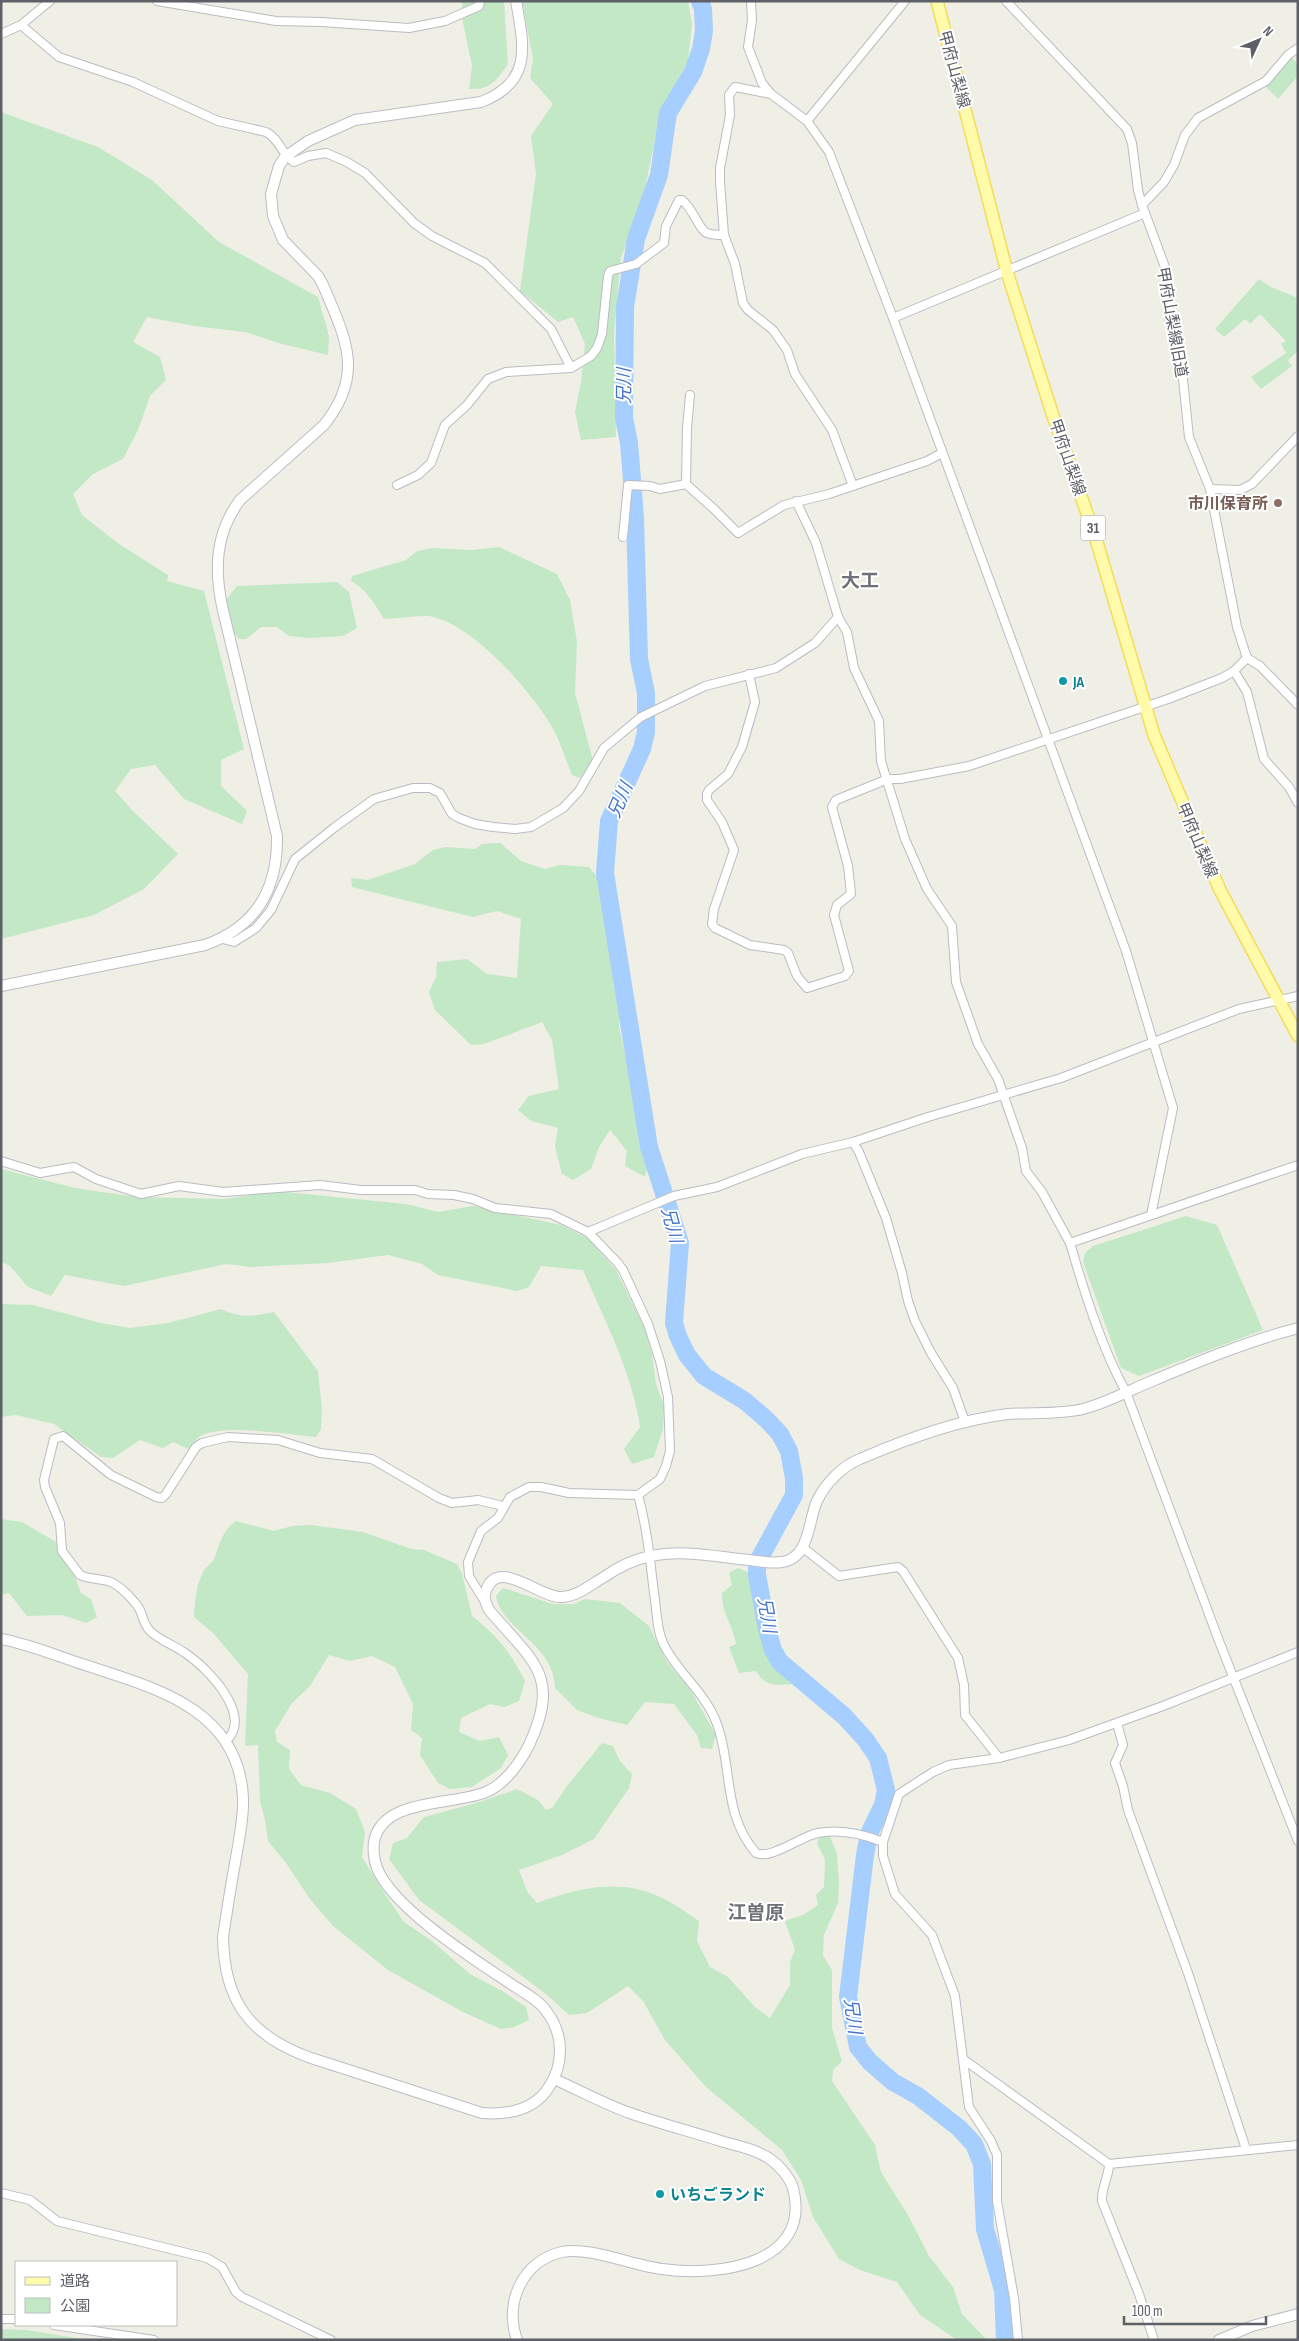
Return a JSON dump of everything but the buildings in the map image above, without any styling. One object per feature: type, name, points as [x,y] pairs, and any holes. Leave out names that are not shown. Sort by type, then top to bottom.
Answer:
[{"type":"main road","name":"甲府山梨線","points":[[937,1],[1007,272],[1054,419],[1096,538],[1154,735],[1220,890],[1298,1036]]},
{"type":"street","points":[[1,34],[22,25],[50,1]]},
{"type":"street","points":[[157,1],[276,21],[409,28],[446,21],[479,6],[480,1]]},
{"type":"street","points":[[1,986],[205,945],[224,939],[255,913],[266,897],[272,881],[277,848],[276,836],[222,606],[217,577],[218,553],[230,514],[250,490],[324,425],[339,403],[348,379],[349,363],[346,345],[323,285],[318,276],[283,240],[273,216],[270,194],[285,157],[308,141],[355,120],[460,106],[494,97],[510,84],[516,75],[523,53],[523,34],[516,1]]},
{"type":"street","points":[[751,1],[752,20],[748,47],[762,83],[770,94],[807,121],[829,152],[893,318],[1126,951],[1173,1108],[1151,1215]]},
{"type":"street","points":[[807,121],[904,1]]},
{"type":"street","name":"甲府山梨線旧道","points":[[1006,1],[1127,129],[1132,143],[1138,190],[1142,205],[1165,267],[1169,319],[1179,354],[1189,437],[1210,489],[1237,627],[1247,658]]},
{"type":"street","points":[[22,25],[52,53],[59,57],[133,82],[218,120],[272,135],[281,146],[285,157],[294,162],[308,156],[326,154],[347,162],[365,173],[414,223],[432,236],[485,264],[551,329],[571,368]]},
{"type":"street","points":[[1142,205],[1164,182],[1174,165],[1185,135],[1198,118],[1266,81],[1288,55],[1298,48]]},
{"type":"street","points":[[770,94],[735,87],[729,95],[730,115],[720,168],[724,235],[735,264],[743,303],[748,310],[773,330],[787,350],[795,374],[832,430],[853,486]]},
{"type":"street","points":[[397,485],[418,475],[431,463],[445,425],[467,405],[488,379],[506,372],[571,368],[591,356],[601,341],[606,282],[610,271],[636,264],[664,243],[666,226],[678,200],[682,200],[692,210],[701,230],[706,234],[724,235]]},
{"type":"street","points":[[893,318],[1145,213]]},
{"type":"street","points":[[690,395],[687,428],[686,484],[738,534],[784,505],[853,486],[927,461],[942,453]]},
{"type":"street","points":[[1210,489],[1240,490],[1252,484],[1298,436]]},
{"type":"street","points":[[623,537],[628,486],[650,486],[660,489],[686,484]]},
{"type":"street","points":[[796,501],[816,542],[838,617],[847,632],[854,668],[879,721],[880,755],[906,839],[927,889],[952,926],[956,982],[978,1044],[998,1079],[1022,1148],[1026,1171],[1042,1192],[1070,1243],[1079,1276],[1116,1376],[1126,1392],[1298,1841]]},
{"type":"street","points":[[224,939],[234,942],[256,928],[271,910],[295,859],[374,799],[413,788],[430,788],[440,793],[452,814],[459,818],[475,824],[493,827],[531,827],[563,808],[579,791],[604,748],[641,717],[705,686],[776,668],[815,643],[838,617]]},
{"type":"street","points":[[750,674],[755,702],[742,747],[728,774],[709,790],[707,794],[707,800],[722,822],[734,850],[714,909],[712,924],[715,928],[750,945],[784,950],[788,953],[797,976],[807,988],[845,976],[849,971],[834,915],[837,905],[850,897],[850,885],[848,866],[832,803],[888,779],[969,766],[1146,706],[1222,678],[1234,671],[1247,658],[1260,666],[1298,705]]},
{"type":"street","points":[[1234,671],[1247,692],[1264,759],[1289,787],[1298,803]]},
{"type":"street","points":[[588,1232],[654,1206],[674,1196],[717,1187],[802,1154],[853,1142],[928,1117],[1061,1078],[1238,1009],[1298,996]]},
{"type":"street","points":[[853,1142],[860,1152],[886,1218],[915,1321],[931,1353],[953,1388],[965,1422]]},
{"type":"street","points":[[1,1161],[40,1173],[74,1166],[96,1179],[141,1194],[188,1186],[224,1192],[320,1185],[361,1190],[415,1190],[428,1194],[473,1199],[495,1208],[545,1212],[588,1232],[623,1270],[648,1324],[668,1397],[670,1451],[666,1466],[660,1479],[638,1495],[569,1493],[541,1487],[529,1487],[510,1497],[503,1506],[498,1518],[481,1531],[468,1562],[468,1576],[489,1610],[536,1667],[541,1678],[544,1699],[538,1726],[516,1768],[503,1780],[486,1792],[448,1802],[418,1806],[394,1814],[382,1825],[375,1835],[373,1848],[376,1868],[406,1906],[439,1934],[529,1996],[546,2010],[556,2025],[559,2038],[560,2062],[554,2079],[546,2093],[522,2110],[501,2115],[482,2113],[286,2049],[256,2028],[236,2003],[229,1986],[223,1954],[223,1937],[240,1833],[243,1798],[238,1765],[226,1741],[207,1720],[180,1701],[116,1675],[1,1639]]},
{"type":"street","points":[[1070,1243],[1298,1165]]},
{"type":"street","points":[[485,1602],[488,1586],[496,1578],[514,1578],[548,1596],[560,1598],[581,1592],[622,1567],[650,1556],[686,1554],[774,1562],[789,1560],[802,1547],[822,1491],[857,1459],[965,1422],[1008,1414],[1082,1409],[1258,1339],[1298,1328]]},
{"type":"street","points":[[226,1741],[232,1737],[236,1723],[235,1713],[222,1690],[186,1653],[151,1632],[146,1626],[136,1604],[113,1583],[80,1575],[62,1551],[60,1523],[44,1487],[54,1439],[63,1436],[111,1475],[156,1497],[162,1498],[196,1446],[228,1437],[278,1440],[320,1453],[372,1459],[439,1498],[452,1503],[478,1500],[503,1506]]},
{"type":"street","points":[[638,1495],[650,1556],[659,1630],[664,1645],[700,1693],[716,1722],[720,1735],[730,1803],[750,1847],[756,1853],[767,1854],[816,1833],[840,1832],[856,1834],[879,1841]]},
{"type":"street","points":[[802,1547],[839,1576],[898,1567],[903,1571],[958,1658],[964,1685],[965,1715],[999,1758]]},
{"type":"street","points":[[1018,2340],[1014,2298],[997,2201],[997,2155],[991,2141],[968,2107],[958,2012],[932,1935],[895,1894],[879,1841],[899,1794],[906,1788],[949,1765],[999,1758],[1069,1740],[1298,1652]]},
{"type":"street","points":[[1117,1723],[1123,1745],[1115,1763],[1123,1786],[1128,1810],[1188,1973],[1246,2149]]},
{"type":"street","points":[[963,2058],[1109,2164],[1298,2145]]},
{"type":"street","points":[[517,2340],[512,2325],[512,2306],[525,2274],[540,2260],[563,2251],[591,2253],[663,2270],[721,2269],[754,2262],[770,2254],[783,2244],[790,2233],[795,2216],[796,2200],[791,2184],[770,2159],[747,2149],[628,2113],[554,2079]]},
{"type":"street","points":[[1109,2164],[1109,2175],[1102,2194],[1102,2201],[1139,2294],[1154,2340]]},
{"type":"street","points":[[1,2193],[30,2200],[57,2221],[207,2258],[222,2267],[236,2292],[242,2297],[331,2340]]},
{"type":"street","points":[[1219,2340],[1252,2326],[1298,2314]]},
{"type":"street","points":[[1,2319],[15,2319]]},
{"type":"street","points":[[61,2326],[154,2340]]},
{"type":"green space","points":[[459,1],[504,1],[508,64],[496,80],[483,88],[469,89],[472,66],[462,18],[462,3]]},
{"type":"green space","points":[[522,1],[688,1],[692,24],[688,61],[660,114],[640,214],[621,257],[614,333],[616,437],[581,440],[575,412],[581,382],[585,344],[573,317],[558,322],[520,291],[536,174],[531,136],[553,104],[530,78],[533,59]]},
{"type":"green space","points":[[1292,58],[1298,64],[1298,79],[1296,78],[1278,99],[1265,86]]},
{"type":"green space","points":[[1,112],[98,147],[152,180],[219,242],[318,297],[329,336],[328,355],[282,344],[245,332],[194,326],[147,317],[133,342],[160,357],[166,380],[150,396],[138,430],[123,459],[93,474],[73,494],[82,515],[119,544],[168,575],[167,581],[204,591],[244,749],[221,760],[221,786],[247,811],[242,824],[184,799],[155,765],[131,769],[115,791],[178,854],[144,889],[94,915],[1,939]]},
{"type":"green space","points":[[1259,279],[1269,286],[1298,298],[1298,351],[1288,360],[1292,366],[1261,389],[1251,377],[1286,353],[1281,344],[1286,341],[1260,314],[1250,324],[1245,319],[1224,337],[1215,329]]},
{"type":"green space","points":[[499,547],[557,574],[570,600],[577,642],[575,693],[593,761],[580,778],[572,775],[556,734],[528,692],[499,660],[483,646],[450,623],[434,617],[384,619],[366,593],[351,581],[352,576],[406,560],[417,551],[433,548],[472,550]]},
{"type":"green space","points":[[337,582],[349,592],[357,628],[343,636],[310,638],[289,636],[277,627],[261,627],[246,639],[239,639],[229,626],[226,600],[237,586]]},
{"type":"green space","points":[[500,843],[521,861],[545,869],[560,865],[589,867],[602,883],[613,941],[613,984],[620,1009],[619,1026],[637,1111],[639,1144],[647,1169],[645,1177],[625,1166],[627,1151],[610,1130],[599,1147],[591,1169],[573,1180],[562,1174],[555,1146],[558,1128],[531,1121],[518,1110],[529,1096],[559,1089],[552,1040],[542,1022],[484,1044],[471,1045],[435,1010],[429,992],[436,977],[437,962],[467,959],[487,974],[517,978],[521,919],[497,911],[473,917],[352,887],[351,878],[368,880],[415,864],[433,850],[446,847],[475,849],[482,844]]},
{"type":"green space","points":[[1,1169],[75,1188],[137,1197],[226,1199],[276,1191],[406,1204],[438,1212],[473,1206],[561,1225],[587,1238],[616,1270],[644,1327],[652,1353],[656,1384],[664,1406],[663,1429],[654,1457],[632,1464],[624,1449],[640,1427],[636,1407],[631,1386],[617,1347],[583,1270],[541,1266],[529,1287],[517,1291],[438,1275],[422,1264],[388,1255],[328,1263],[251,1267],[226,1264],[124,1286],[65,1275],[51,1296],[28,1287],[10,1266],[1,1262]]},
{"type":"green space","points":[[1186,1216],[1217,1225],[1263,1330],[1139,1376],[1121,1368],[1083,1262],[1085,1253],[1093,1246]]},
{"type":"green space","points":[[1,1304],[33,1305],[101,1323],[130,1328],[168,1323],[221,1309],[248,1316],[274,1312],[318,1371],[322,1409],[321,1429],[316,1437],[255,1431],[221,1431],[208,1433],[198,1438],[188,1449],[173,1442],[163,1448],[140,1440],[113,1458],[101,1457],[54,1424],[16,1415],[1,1417]]},
{"type":"green space","points":[[1,1519],[22,1522],[56,1542],[60,1555],[73,1572],[81,1593],[91,1599],[97,1617],[86,1623],[62,1615],[27,1616],[9,1593],[1,1595]]},
{"type":"green space","points":[[236,1521],[274,1531],[292,1526],[311,1525],[363,1532],[411,1549],[424,1550],[457,1564],[462,1573],[472,1616],[503,1645],[514,1661],[525,1681],[519,1701],[504,1707],[490,1704],[461,1718],[459,1732],[480,1741],[499,1737],[508,1755],[501,1768],[472,1787],[450,1789],[438,1783],[420,1755],[422,1738],[411,1730],[413,1704],[395,1667],[372,1656],[350,1661],[329,1655],[310,1686],[292,1703],[275,1731],[277,1742],[290,1750],[289,1769],[301,1785],[330,1793],[356,1809],[365,1832],[362,1857],[404,1922],[432,1941],[470,1974],[504,1992],[526,2007],[529,2020],[514,2027],[501,2029],[463,2012],[388,1970],[333,1926],[310,1899],[286,1863],[268,1841],[260,1801],[258,1745],[245,1746],[248,1674],[213,1633],[194,1617],[196,1594],[203,1572],[214,1559],[225,1532]]},
{"type":"green space","points":[[738,1568],[752,1574],[765,1643],[775,1665],[791,1676],[793,1684],[771,1684],[763,1680],[756,1671],[739,1673],[729,1647],[736,1644],[722,1600],[722,1593],[732,1585],[729,1573]]},
{"type":"green space","points":[[503,1588],[553,1604],[574,1604],[585,1599],[620,1603],[649,1626],[667,1662],[691,1691],[716,1735],[712,1749],[701,1748],[697,1735],[674,1704],[645,1702],[627,1725],[598,1718],[577,1710],[555,1688],[552,1673],[538,1649],[508,1619],[501,1608],[496,1596]]},
{"type":"green space","points":[[602,1743],[613,1746],[620,1761],[632,1774],[629,1788],[594,1839],[562,1855],[519,1870],[528,1893],[537,1903],[567,1893],[598,1887],[614,1887],[645,1891],[665,1899],[699,1921],[697,1941],[710,1967],[728,1977],[755,2007],[770,2018],[790,1985],[790,1962],[795,1950],[785,1921],[803,1915],[818,1905],[816,1895],[824,1887],[825,1860],[817,1843],[820,1836],[830,1836],[837,1854],[838,1903],[824,1935],[823,1955],[832,1970],[832,2028],[842,2061],[833,2070],[832,2081],[875,2145],[881,2172],[909,2217],[929,2256],[953,2287],[962,2314],[987,2340],[957,2340],[920,2315],[897,2282],[860,2270],[839,2259],[813,2217],[801,2180],[782,2150],[706,2087],[665,2040],[643,2001],[628,1986],[587,2013],[569,2015],[546,1994],[419,1900],[389,1859],[393,1843],[407,1838],[424,1817],[476,1803],[517,1789],[538,1800],[546,1810],[552,1808],[567,1786]]},
{"type":"green space","points":[[1,2329],[26,2330],[89,2340],[1,2340]]},
{"type":"waterway","name":"兄川","points":[[700,1],[703,9],[704,31],[701,49],[693,72],[668,113],[659,175],[636,239],[625,307],[624,418],[629,443],[635,517],[639,659],[646,693],[646,732],[642,749],[609,821],[605,873],[649,1147],[680,1243],[674,1323],[678,1336],[687,1355],[704,1376],[745,1401],[767,1420],[780,1434],[789,1451],[794,1478],[794,1495],[757,1563],[757,1575],[773,1650],[780,1662],[844,1716],[865,1739],[878,1758],[886,1790],[883,1805],[869,1834],[865,1855],[848,1997],[858,2047],[870,2062],[893,2082],[918,2096],[959,2128],[974,2144],[982,2164],[985,2229],[1003,2290],[1005,2340]]},
{"type":"place","name":"市川保育所","points":[[1278,503]]},
{"type":"place","name":"JA","points":[[1063,681]]},
{"type":"place","name":"いちごランド","points":[[660,2194]]},
{"type":"district","name":"大工","points":[[860,580]]},
{"type":"district","name":"江曽原","points":[[756,1912]]}]
